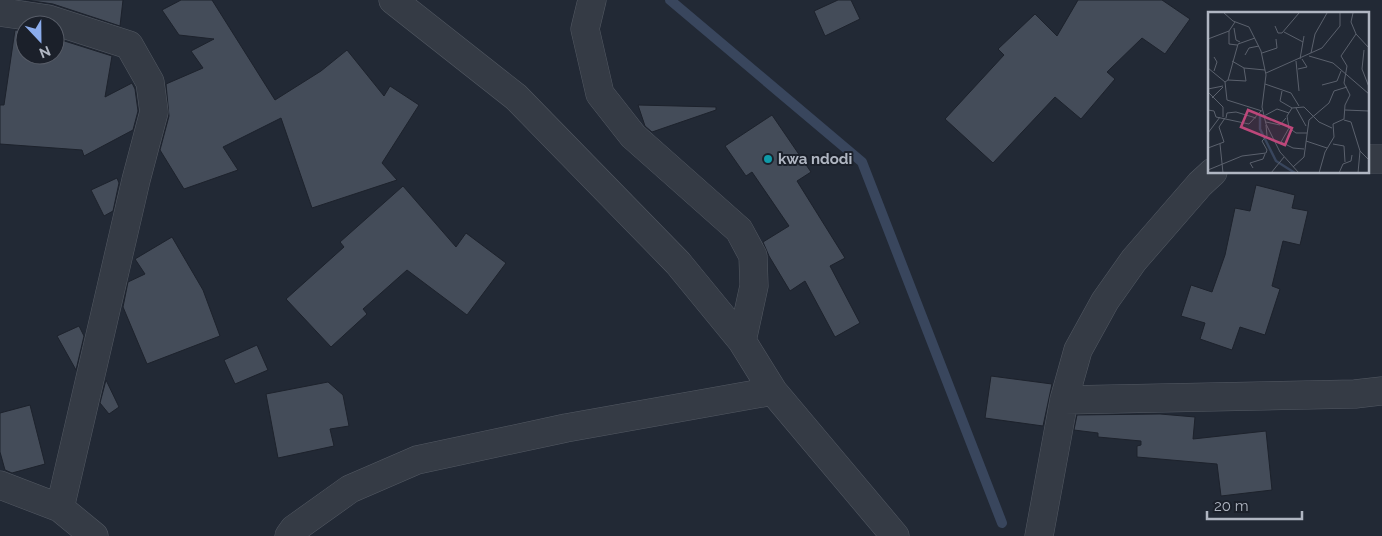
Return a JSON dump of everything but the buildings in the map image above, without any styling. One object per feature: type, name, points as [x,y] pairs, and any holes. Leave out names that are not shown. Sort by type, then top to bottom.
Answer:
[{"type":"street","points":[[393,0],[516,97],[678,263],[742,341],[773,391],[893,536]]},
{"type":"street","points":[[592,0],[585,29],[600,94],[633,136],[739,230],[753,256],[754,286],[742,341]]},
{"type":"street","points":[[0,12],[48,19],[128,44],[150,82],[154,112],[136,180],[60,508]]},
{"type":"street","points":[[1039,536],[1064,400],[1078,350],[1105,301],[1134,260],[1211,174]]},
{"type":"street","points":[[289,536],[294,529],[350,489],[416,460],[566,428],[773,391]]},
{"type":"street","points":[[1064,400],[1355,394],[1382,391]]},
{"type":"street","points":[[0,485],[60,508],[94,536]]},
{"type":"waterway","points":[[670,0],[862,162],[1002,523]]},
{"type":"place","name":"kwa ndodi","points":[[768,159]]}]
